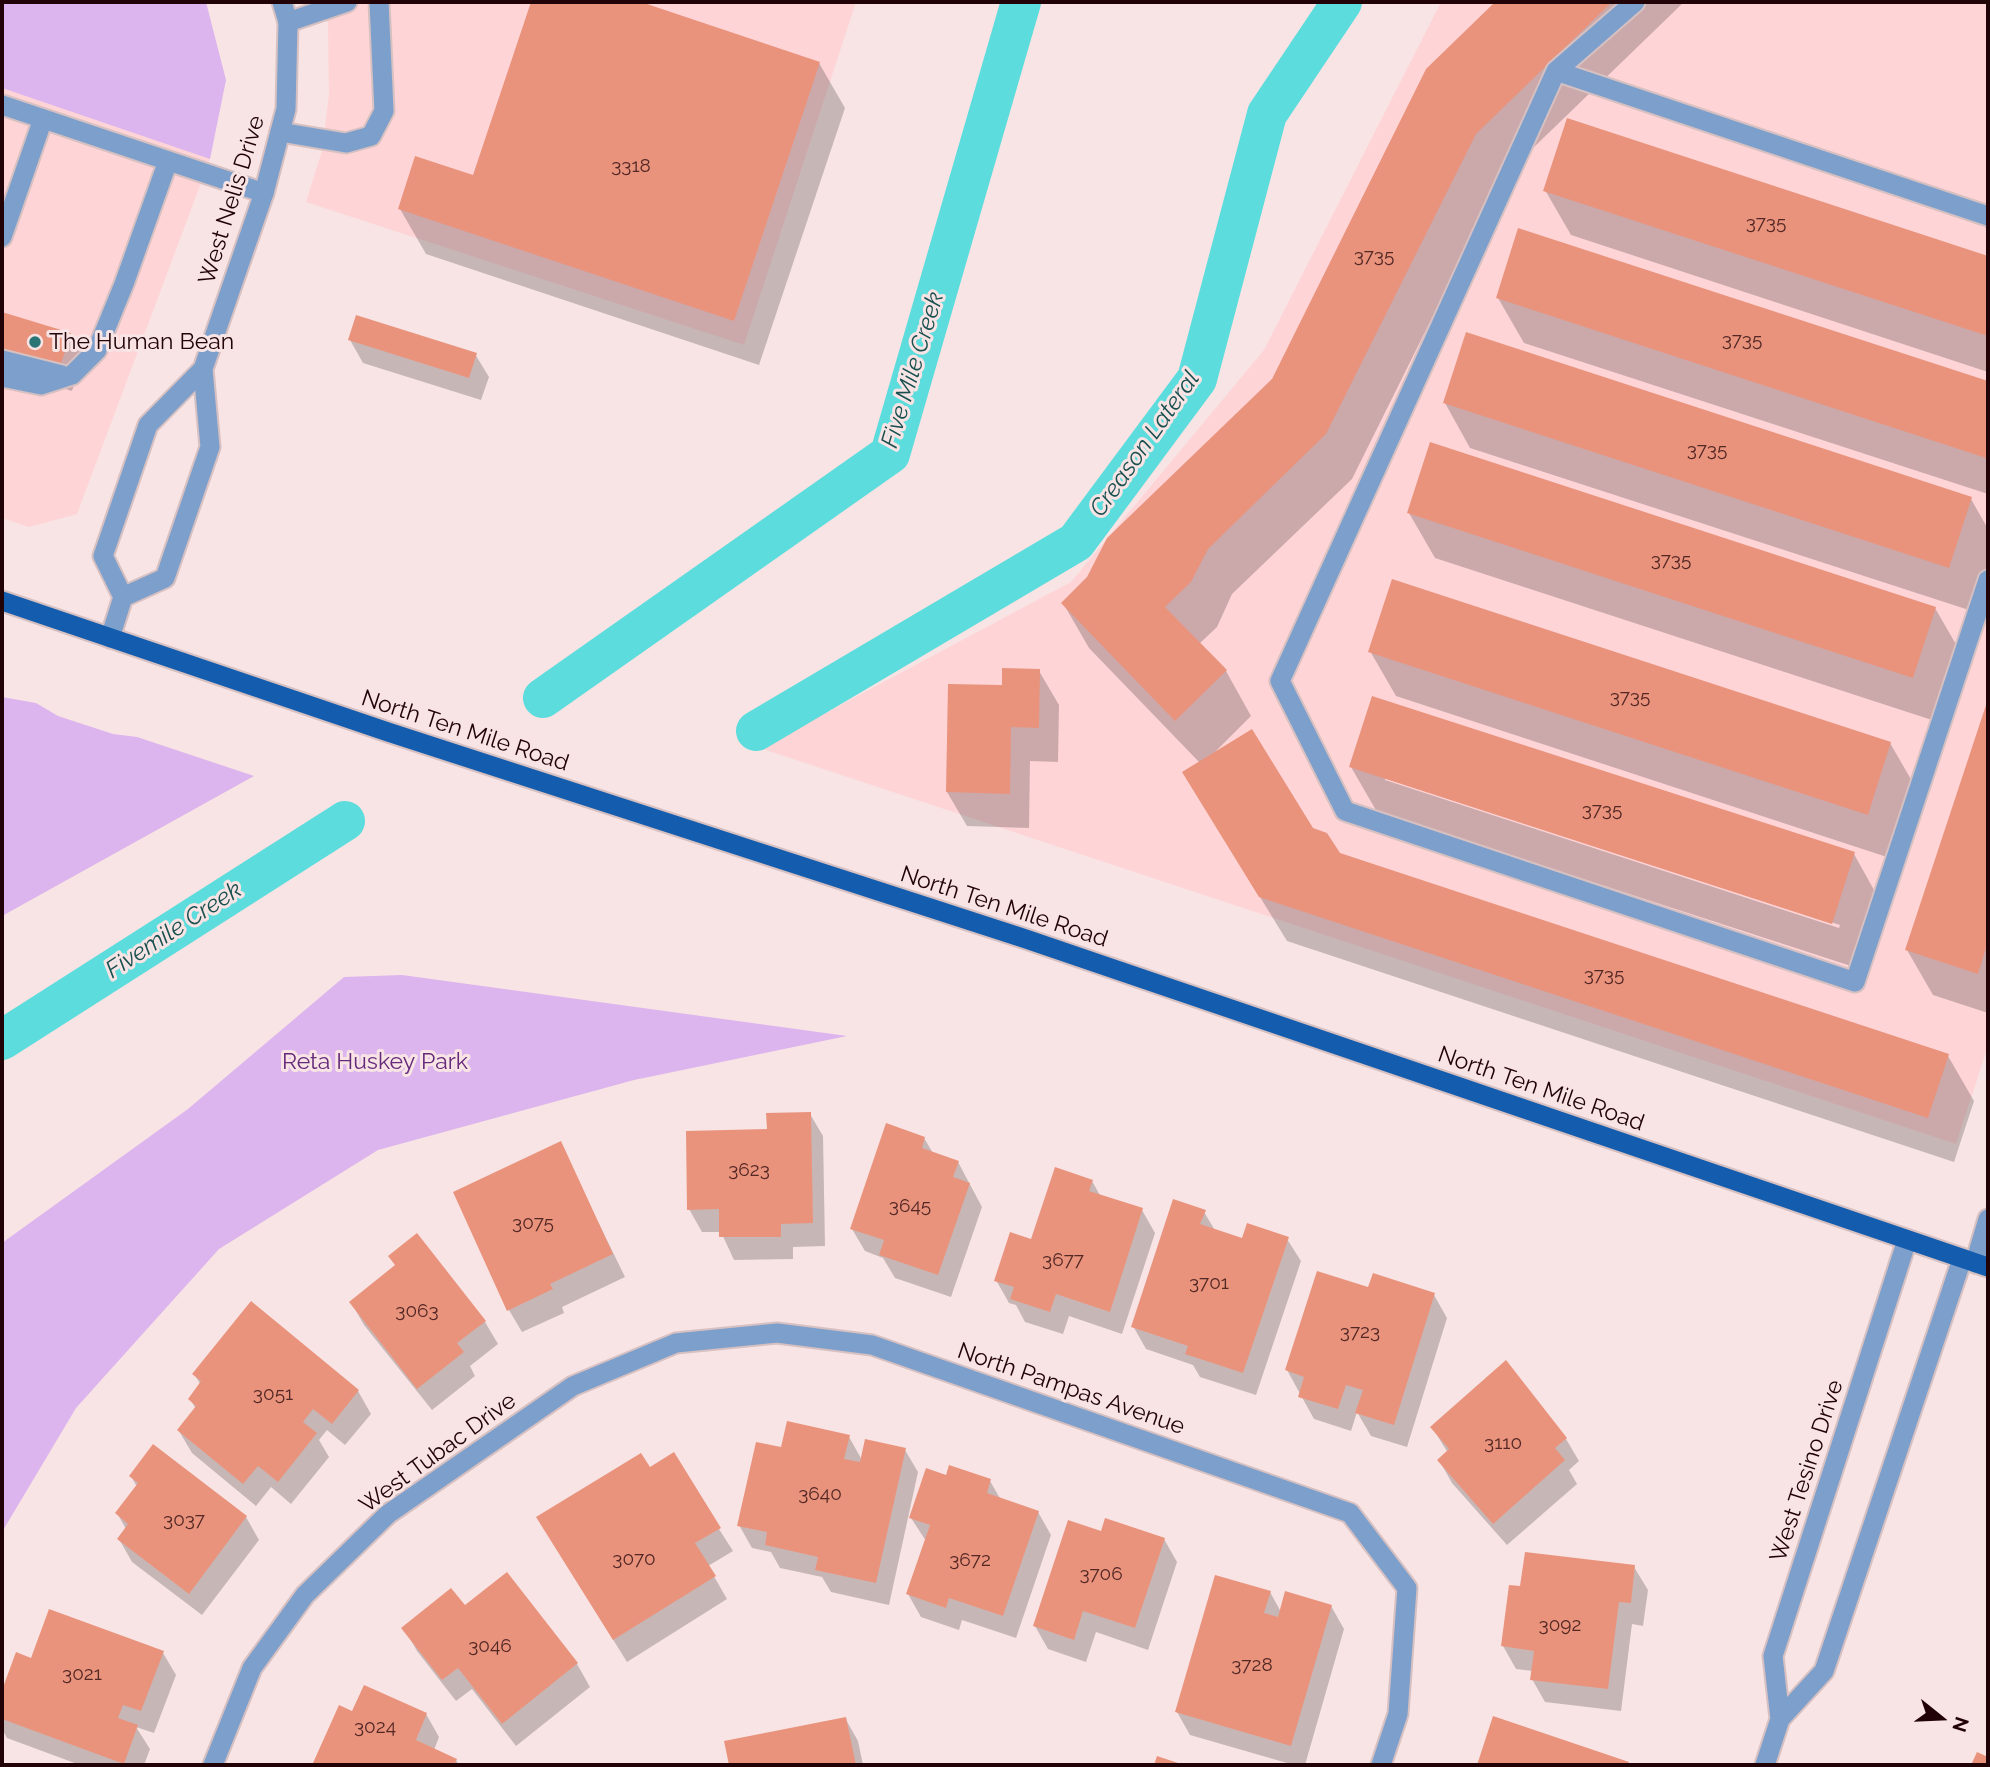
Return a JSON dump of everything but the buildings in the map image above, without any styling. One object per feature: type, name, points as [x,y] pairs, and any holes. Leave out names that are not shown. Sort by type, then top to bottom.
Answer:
[{"type":"main road","name":"North Ten Mile Road","points":[[2,601],[1023,938],[1975,1263]]},
{"type":"street","name":"West Nelis Drive","points":[[203,369],[148,425],[103,555],[124,597],[165,578],[211,447],[203,369],[264,193],[286,110],[288,22],[282,2]]},
{"type":"street","points":[[288,22],[347,2]]},
{"type":"street","points":[[280,132],[346,144],[371,136],[384,111],[379,2]]},
{"type":"street","points":[[1635,2],[1556,71],[1280,681],[1345,811],[1855,982],[1988,580]]},
{"type":"street","points":[[1556,71],[1988,216]]},
{"type":"street","points":[[2,105],[264,193]]},
{"type":"street","points":[[2,237],[43,119]]},
{"type":"street","points":[[2,377],[41,385],[72,375],[97,350],[168,161]]},
{"type":"street","points":[[2,360],[52,375],[72,375]]},
{"type":"street","points":[[110,638],[124,597]]},
{"type":"street","name":"West Tesino Drive","points":[[1780,1719],[1824,1671],[1975,1263],[1988,1219]]},
{"type":"street","name":"West Tesino Drive","points":[[1765,1765],[1780,1719],[1773,1656],[1908,1240]]},
{"type":"street","name":"North Pampas Avenue","points":[[676,1343],[778,1333],[872,1345],[1350,1513],[1407,1588],[1398,1714],[1381,1765]]},
{"type":"street","name":"West Tubac Drive","points":[[213,1765],[252,1668],[305,1595],[388,1514],[573,1386],[676,1343]]},
{"type":"shaded area","points":[[324,2],[856,2],[744,345],[306,202],[322,151],[329,94],[328,24]]},
{"type":"shaded area","points":[[1441,2],[1988,2],[1988,1046],[1956,1144],[760,748],[1071,582],[1264,350]]},
{"type":"shaded area","points":[[2,88],[210,159],[77,514],[29,527],[2,518]]},
{"type":"green space","points":[[2,2],[206,2],[226,80],[210,159],[2,88]]},
{"type":"green space","points":[[2,697],[36,703],[58,716],[113,734],[137,737],[254,776],[2,916]]},
{"type":"green space","name":"Reta Huskey Park","points":[[402,975],[847,1036],[634,1080],[378,1150],[219,1249],[76,1408],[2,1532],[2,1243],[188,1109],[344,977]]},
{"type":"waterway","name":"Five Mile Creek","points":[[543,698],[890,454],[1021,2]]},
{"type":"waterway","name":"Creason Lateral","points":[[756,731],[1076,542],[1197,379],[1267,114],[1342,2]]},
{"type":"waterway","name":"Fivemile Creek","points":[[2,1040],[345,821]]},
{"type":"place","name":"The Human Bean","points":[[35,342]]}]
